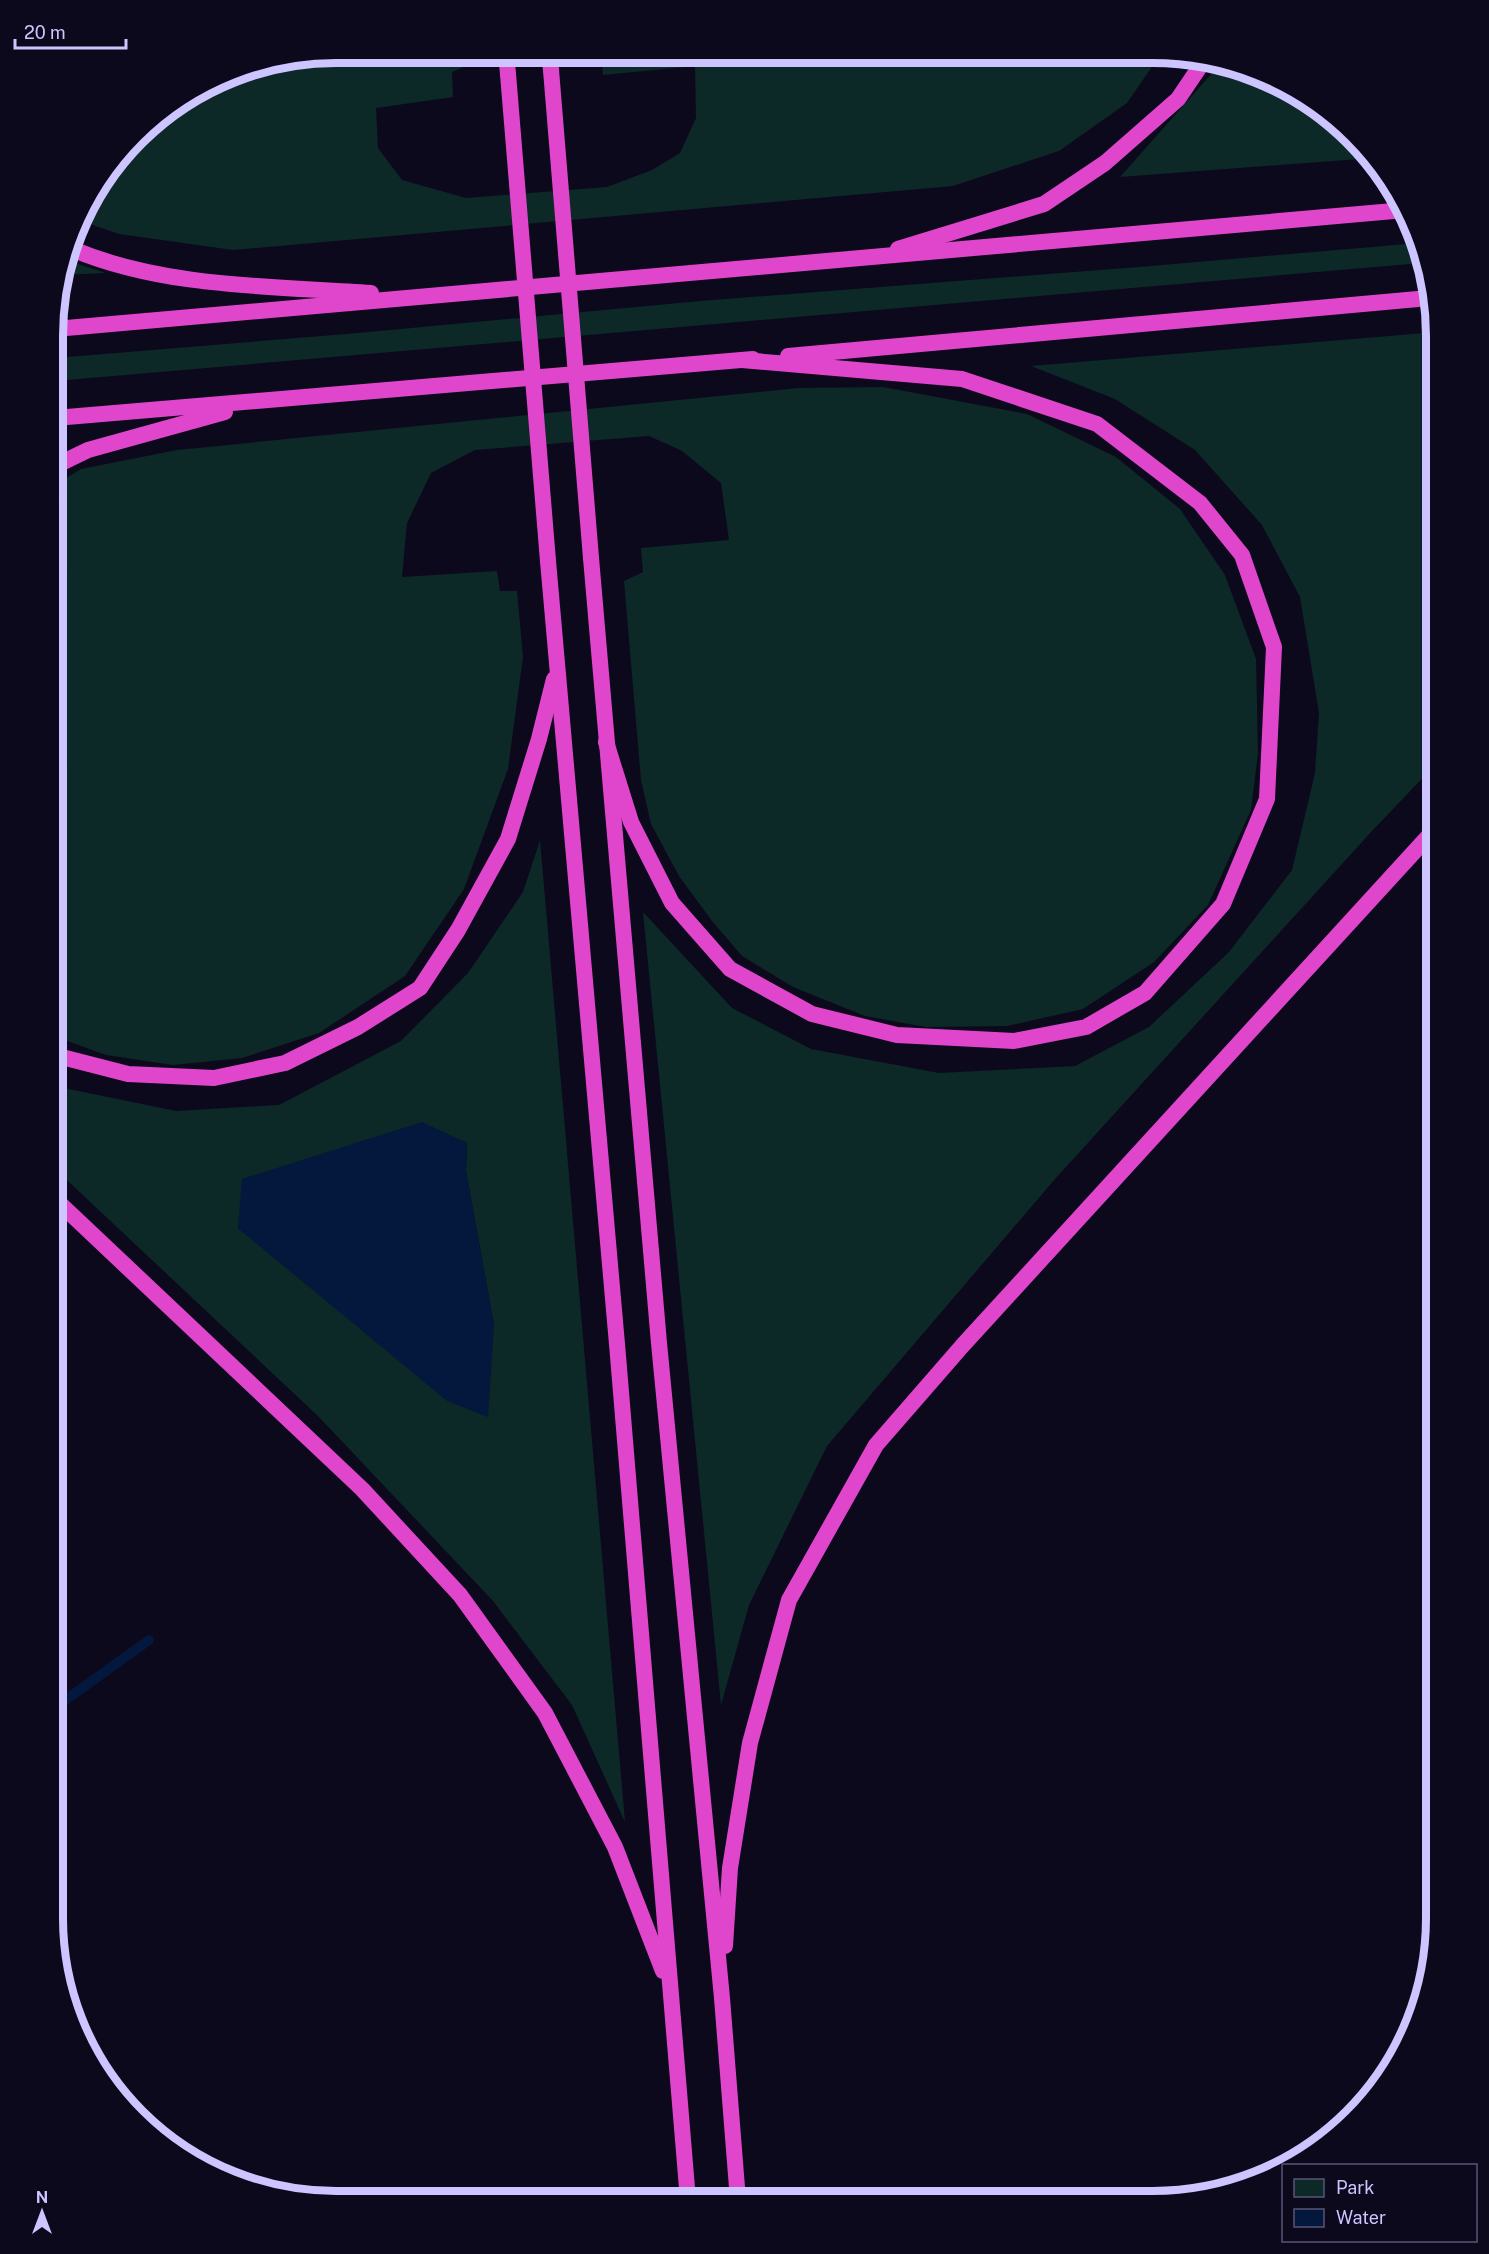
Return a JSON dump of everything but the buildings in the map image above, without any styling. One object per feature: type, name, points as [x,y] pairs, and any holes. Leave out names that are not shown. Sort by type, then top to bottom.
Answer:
[{"type":"highway","points":[[507,63],[687,2191]]},
{"type":"highway","points":[[551,63],[606,742],[659,1343],[722,1998],[737,2191]]},
{"type":"highway","points":[[866,259],[1044,204],[1105,163],[1178,99],[1200,67]]},
{"type":"highway","points":[[63,328],[1396,211]]},
{"type":"highway","points":[[76,251],[101,261],[201,282],[426,296]]},
{"type":"highway","points":[[63,417],[742,360],[1424,298]]},
{"type":"highway","points":[[606,742],[632,822],[672,903],[730,969],[812,1014],[897,1035],[1014,1041],[1086,1027],[1144,993],[1223,904],[1267,800],[1274,647],[1242,555],[1200,503],[1097,424],[962,379],[742,360]]},
{"type":"highway","points":[[63,462],[88,450],[185,421],[279,399]]},
{"type":"highway","points":[[63,1057],[128,1074],[214,1077],[285,1063],[358,1027],[420,988],[458,930],[508,839],[539,739],[557,666]]},
{"type":"highway","points":[[722,1998],[730,1868],[750,1743],[789,1600],[876,1445],[963,1345],[1426,839]]},
{"type":"highway","points":[[63,1207],[362,1489],[460,1595],[545,1713],[615,1846],[670,1988]]},
{"type":"green space","points":[[471,63],[452,72],[453,97],[376,108],[378,148],[402,180],[466,198],[607,187],[652,170],[680,153],[696,118],[695,66],[603,75],[602,63],[1154,63],[1127,103],[1059,151],[953,186],[233,250],[119,234],[87,223],[109,184],[143,143],[170,119],[215,91],[248,77],[300,65]]},
{"type":"green space","points":[[1215,70],[1258,84],[1305,109],[1333,131],[1361,159],[1120,177]]},
{"type":"green space","points":[[1410,244],[1417,263],[63,380],[63,357],[700,301]]},
{"type":"green space","points":[[73,262],[106,273],[70,275]]},
{"type":"green space","points":[[1426,333],[1426,774],[1055,1179],[827,1446],[749,1605],[721,1705],[643,912],[732,1008],[811,1049],[939,1073],[1075,1066],[1149,1027],[1229,952],[1292,870],[1315,773],[1319,713],[1300,597],[1262,525],[1195,450],[1115,399],[1031,366]]},
{"type":"green space","points":[[883,387],[1027,414],[1116,457],[1180,509],[1225,575],[1256,659],[1258,753],[1251,810],[1208,905],[1154,962],[1083,1009],[1007,1026],[926,1027],[865,1016],[793,987],[742,956],[712,921],[679,876],[651,824],[641,780],[624,581],[643,572],[641,548],[729,540],[721,483],[682,451],[649,436],[475,450],[431,473],[407,523],[402,577],[497,571],[500,591],[517,591],[523,657],[508,769],[464,889],[405,976],[319,1033],[242,1058],[173,1065],[106,1055],[63,1039],[63,480],[81,469],[177,450],[799,388]]},
{"type":"green space","points":[[540,840],[625,1822],[572,1705],[493,1601],[318,1416],[63,1176],[63,1088],[176,1111],[279,1105],[401,1041],[468,973],[523,892]],"holes":[[[467,1143],[466,1171],[494,1325],[313,1289],[238,1228]]]},
{"type":"water","points":[[422,1122],[467,1143],[466,1171],[494,1325],[488,1417],[447,1401],[238,1228],[242,1179]]},
{"type":"waterway","points":[[63,1702],[149,1640]]}]
